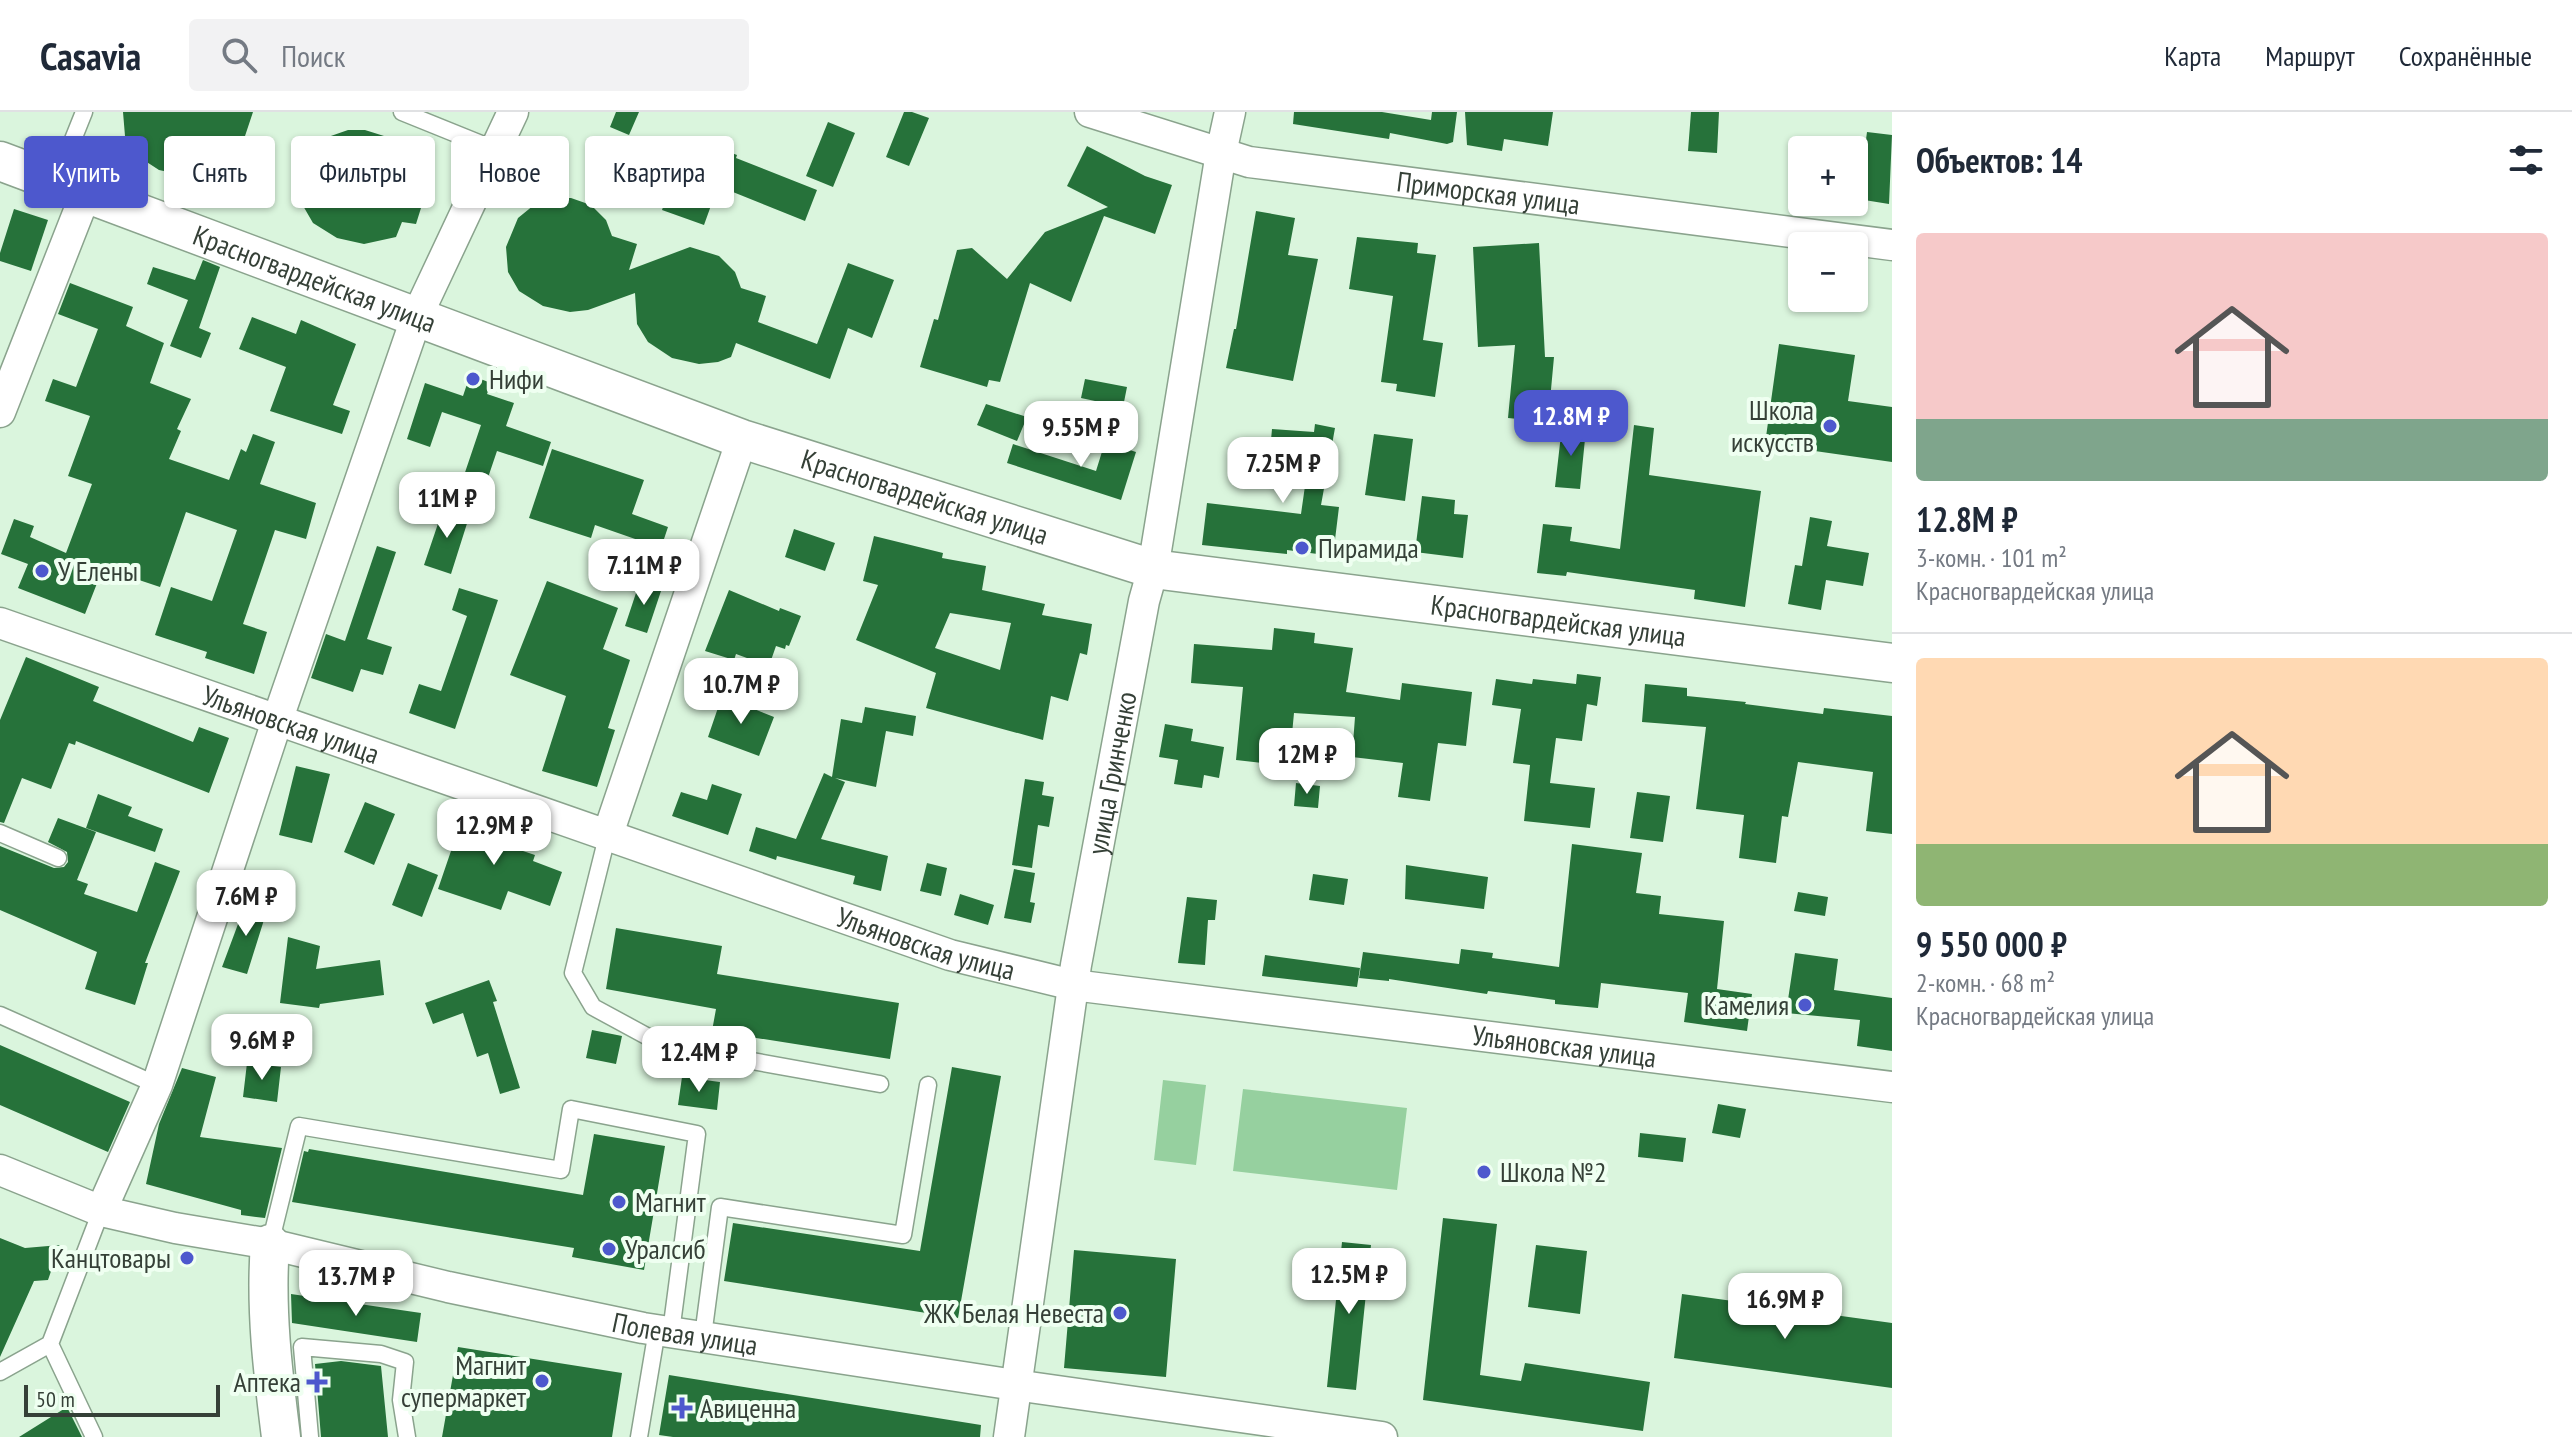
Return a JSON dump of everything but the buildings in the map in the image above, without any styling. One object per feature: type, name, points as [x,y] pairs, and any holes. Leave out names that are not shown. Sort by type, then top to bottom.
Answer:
[{"type":"street","points":[[502,136],[513,112]]},
{"type":"street","name":"Приморская улица","points":[[1090,112],[1249,162],[1892,245]]},
{"type":"street","name":"улица Гринченко","points":[[1009,1437],[1073,985],[1144,601],[1153,569],[1230,112]]},
{"type":"street","name":"Красногвардейская улица","points":[[0,161],[24,170]]},
{"type":"street","points":[[0,412],[64,208]]},
{"type":"street","name":"Красногвардейская улица","points":[[127,208],[742,439],[1153,569],[1892,663]]},
{"type":"street","points":[[101,1211],[157,1085],[277,721],[417,316],[468,208]]},
{"type":"street","points":[[607,837],[742,439]]},
{"type":"street","name":"Ульяновская улица","points":[[0,623],[950,955],[1073,985],[1892,1087]]},
{"type":"street","name":"Полевая улица","points":[[0,1170],[101,1211],[175,1228],[270,1244],[448,1287],[664,1331],[1382,1437]]},
{"type":"street","points":[[270,1244],[267,1277],[286,1348],[281,1437]]},
{"type":"lane","points":[[80,136],[84,112]]},
{"type":"lane","points":[[402,112],[461,136]]},
{"type":"lane","points":[[0,833],[58,858]]},
{"type":"lane","points":[[607,837],[573,973],[593,1007],[663,1045],[880,1084]]},
{"type":"lane","points":[[0,1015],[157,1085]]},
{"type":"lane","points":[[703,1336],[720,1207],[903,1235],[928,1085]]},
{"type":"lane","points":[[270,1244],[299,1126],[561,1170],[571,1109],[697,1134],[664,1331],[639,1437]]},
{"type":"lane","points":[[0,1372],[50,1344],[101,1211]]},
{"type":"lane","points":[[50,1344],[94,1437]]},
{"type":"lane","points":[[310,1437],[286,1348],[381,1354],[405,1362],[401,1400],[407,1437]]},
{"type":"green space","points":[[1163,1080],[1206,1085],[1196,1165],[1154,1160]]},
{"type":"green space","points":[[1243,1089],[1407,1108],[1397,1190],[1233,1171]]},
{"type":"place","name":"Нифи","points":[[473,379]]},
{"type":"place","name":"Школа искусств","points":[[1830,426]]},
{"type":"place","name":"Пирамида","points":[[1302,548]]},
{"type":"place","name":"У Елены","points":[[42,571]]},
{"type":"place","name":"Камелия","points":[[1805,1005]]},
{"type":"place","name":"Школа №2","points":[[1484,1172]]},
{"type":"place","name":"Магнит","points":[[619,1202]]},
{"type":"place","name":"Уралсиб","points":[[609,1249]]},
{"type":"place","name":"Канцтовары","points":[[187,1258]]},
{"type":"place","name":"ЖК Белая Невеста","points":[[1120,1313]]},
{"type":"place","name":"Магнит супермаркет","points":[[542,1381]]},
{"type":"place","name":"Аптека","points":[[317,1382]]},
{"type":"place","name":"Авиценна","points":[[682,1408]]}]
